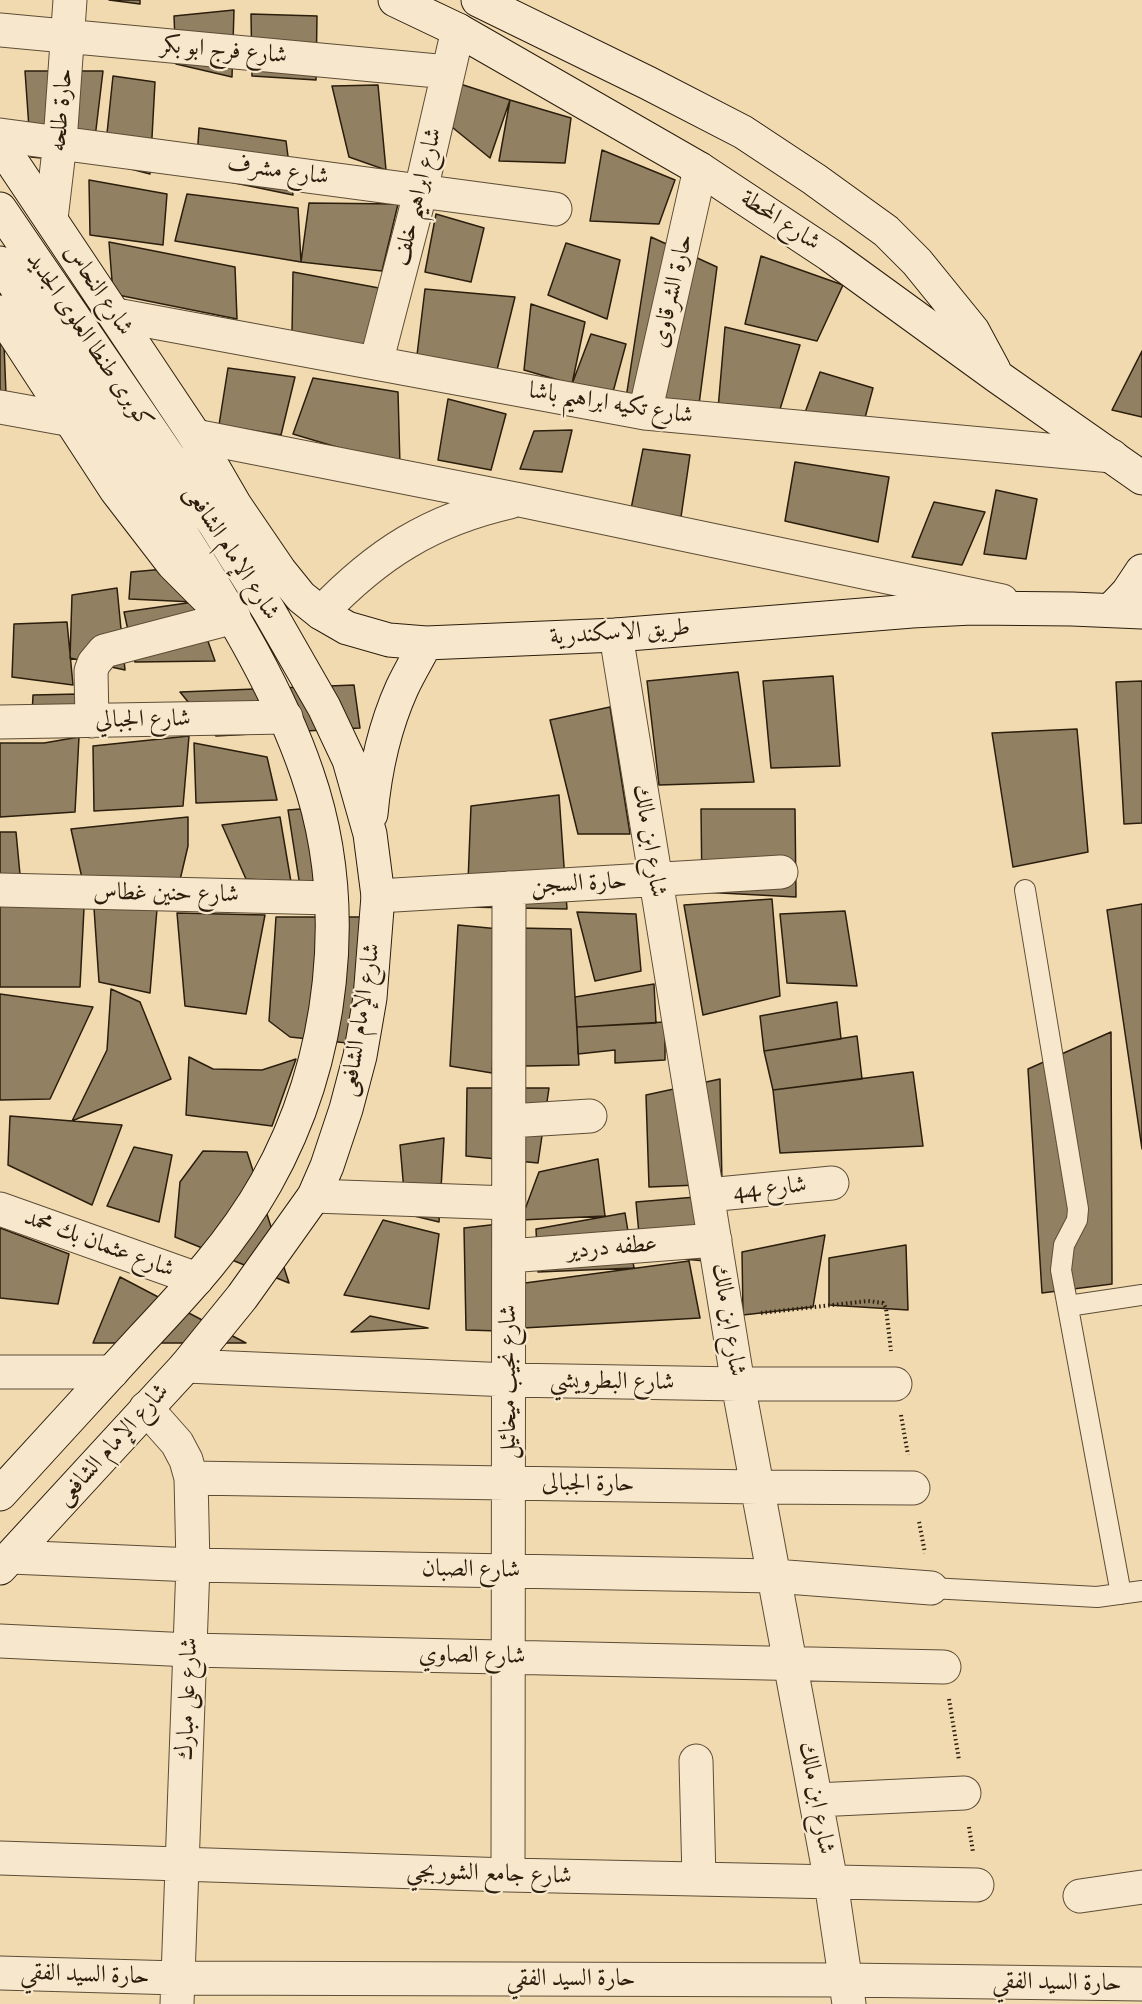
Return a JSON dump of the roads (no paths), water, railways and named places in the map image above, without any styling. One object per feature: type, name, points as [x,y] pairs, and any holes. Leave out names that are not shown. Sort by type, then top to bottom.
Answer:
[{"type":"street","name":"حارة طلحه","points":[[51,219],[60,142],[70,0]]},
{"type":"street","name":"شارع المحطة","points":[[395,0],[458,30],[700,169],[830,255],[1142,478]]},
{"type":"street","points":[[478,0],[648,82],[743,132],[814,178],[886,231],[917,262],[973,331],[998,377]]},
{"type":"street","name":"شارع فرج ابو بكر","points":[[0,30],[448,72]]},
{"type":"street","name":"شارع ابراهيم خلف","points":[[376,363],[421,190],[458,30]]},
{"type":"street","name":"شارع مشرف","points":[[0,135],[555,209]]},
{"type":"street","name":"شارع النحاس","points":[[0,144],[195,436]]},
{"type":"street","name":"حارة الشرقاوى","points":[[645,413],[700,169]]},
{"type":"street","name":"كوبرى طنطا العلوى الجديد","points":[[0,208],[164,478]]},
{"type":"street","name":"كوبرى طنطا العلوى الجديد","points":[[0,263],[164,478]]},
{"type":"street","name":"شارع الإمام الشافعى","points":[[0,312],[116,489],[173,564],[202,594],[234,617]]},
{"type":"street","name":"شارع تكيه ابراهيم باشا","points":[[116,315],[645,413],[1112,456]]},
{"type":"street","points":[[0,407],[72,420]]},
{"type":"street","points":[[195,436],[520,500],[1032,608]]},
{"type":"street","name":"طريق الاسكندرية","points":[[195,436],[235,505],[280,571],[301,597],[321,613],[347,628],[389,640],[426,643],[615,635],[912,611],[1032,608],[1126,611]]},
{"type":"street","name":"شارع الإمام الشافعى","points":[[0,1494],[197,1279],[234,1234],[266,1184],[292,1130],[312,1075],[325,1017],[332,958],[332,898],[323,836],[308,776],[286,717],[164,478]]},
{"type":"street","name":"شارع الإمام الشافعى","points":[[6,1563],[186,1366],[242,1297],[314,1196],[327,1166],[346,1109],[360,1056],[370,998],[378,897],[370,834],[349,760],[324,707],[269,611],[216,526],[164,478]]},
{"type":"street","points":[[321,613],[378,560],[411,539],[445,522],[483,508],[520,500]]},
{"type":"street","points":[[1126,611],[1128,592],[1142,571]]},
{"type":"street","points":[[92,721],[91,671],[94,663],[104,651],[234,617]]},
{"type":"street","name":"شارع ابن مالك","points":[[615,635],[738,1384],[831,1882],[847,1992]]},
{"type":"street","points":[[370,834],[374,783],[384,734],[402,687],[426,643]]},
{"type":"street","name":"شارع الجبالي","points":[[0,722],[286,717]]},
{"type":"street","name":"حارة السجن","points":[[378,897],[781,872]]},
{"type":"street","name":"شارع نجيب ميخائيل","points":[[508,1875],[509,888]]},
{"type":"street","name":"شارع حنين غطاس","points":[[0,890],[332,898]]},
{"type":"street","points":[[509,1121],[590,1116]]},
{"type":"street","name":"شارع 44","points":[[708,1195],[832,1183]]},
{"type":"street","points":[[314,1196],[509,1203]]},
{"type":"street","name":"شارع عثمان بك محمد","points":[[0,1209],[197,1279]]},
{"type":"street","name":"عطفه دردير","points":[[509,1256],[715,1240]]},
{"type":"street","name":"شارع البطرويشي","points":[[186,1366],[509,1380],[895,1384]]},
{"type":"street","points":[[0,1372],[112,1372]]},
{"type":"street","name":"شارع على مبارك","points":[[146,1408],[177,1443],[186,1460],[191,1478],[193,1565],[178,1991]]},
{"type":"street","name":"حارة الجبالى","points":[[191,1478],[913,1488]]},
{"type":"street","name":"شارع الصبان","points":[[6,1563],[774,1576],[931,1588]]},
{"type":"street","name":"شارع الصاوي","points":[[0,1641],[189,1650],[944,1667]]},
{"type":"street","points":[[696,1761],[699,1879]]},
{"type":"street","points":[[816,1800],[964,1793]]},
{"type":"street","name":"شارع جامع الشوربجي","points":[[0,1857],[508,1875],[977,1885]]},
{"type":"street","points":[[1080,1896],[1142,1887]]},
{"type":"street","name":"حارة السيد الفقي","points":[[0,1973],[178,1991],[847,1992],[1142,1984]]},
{"type":"lane","points":[[1026,890],[1078,1209],[1077,1220],[1064,1245],[1061,1270],[1121,1594]]},
{"type":"lane","points":[[1068,1306],[1142,1295]]},
{"type":"lane","points":[[931,1588],[1097,1597],[1142,1591]]}]
